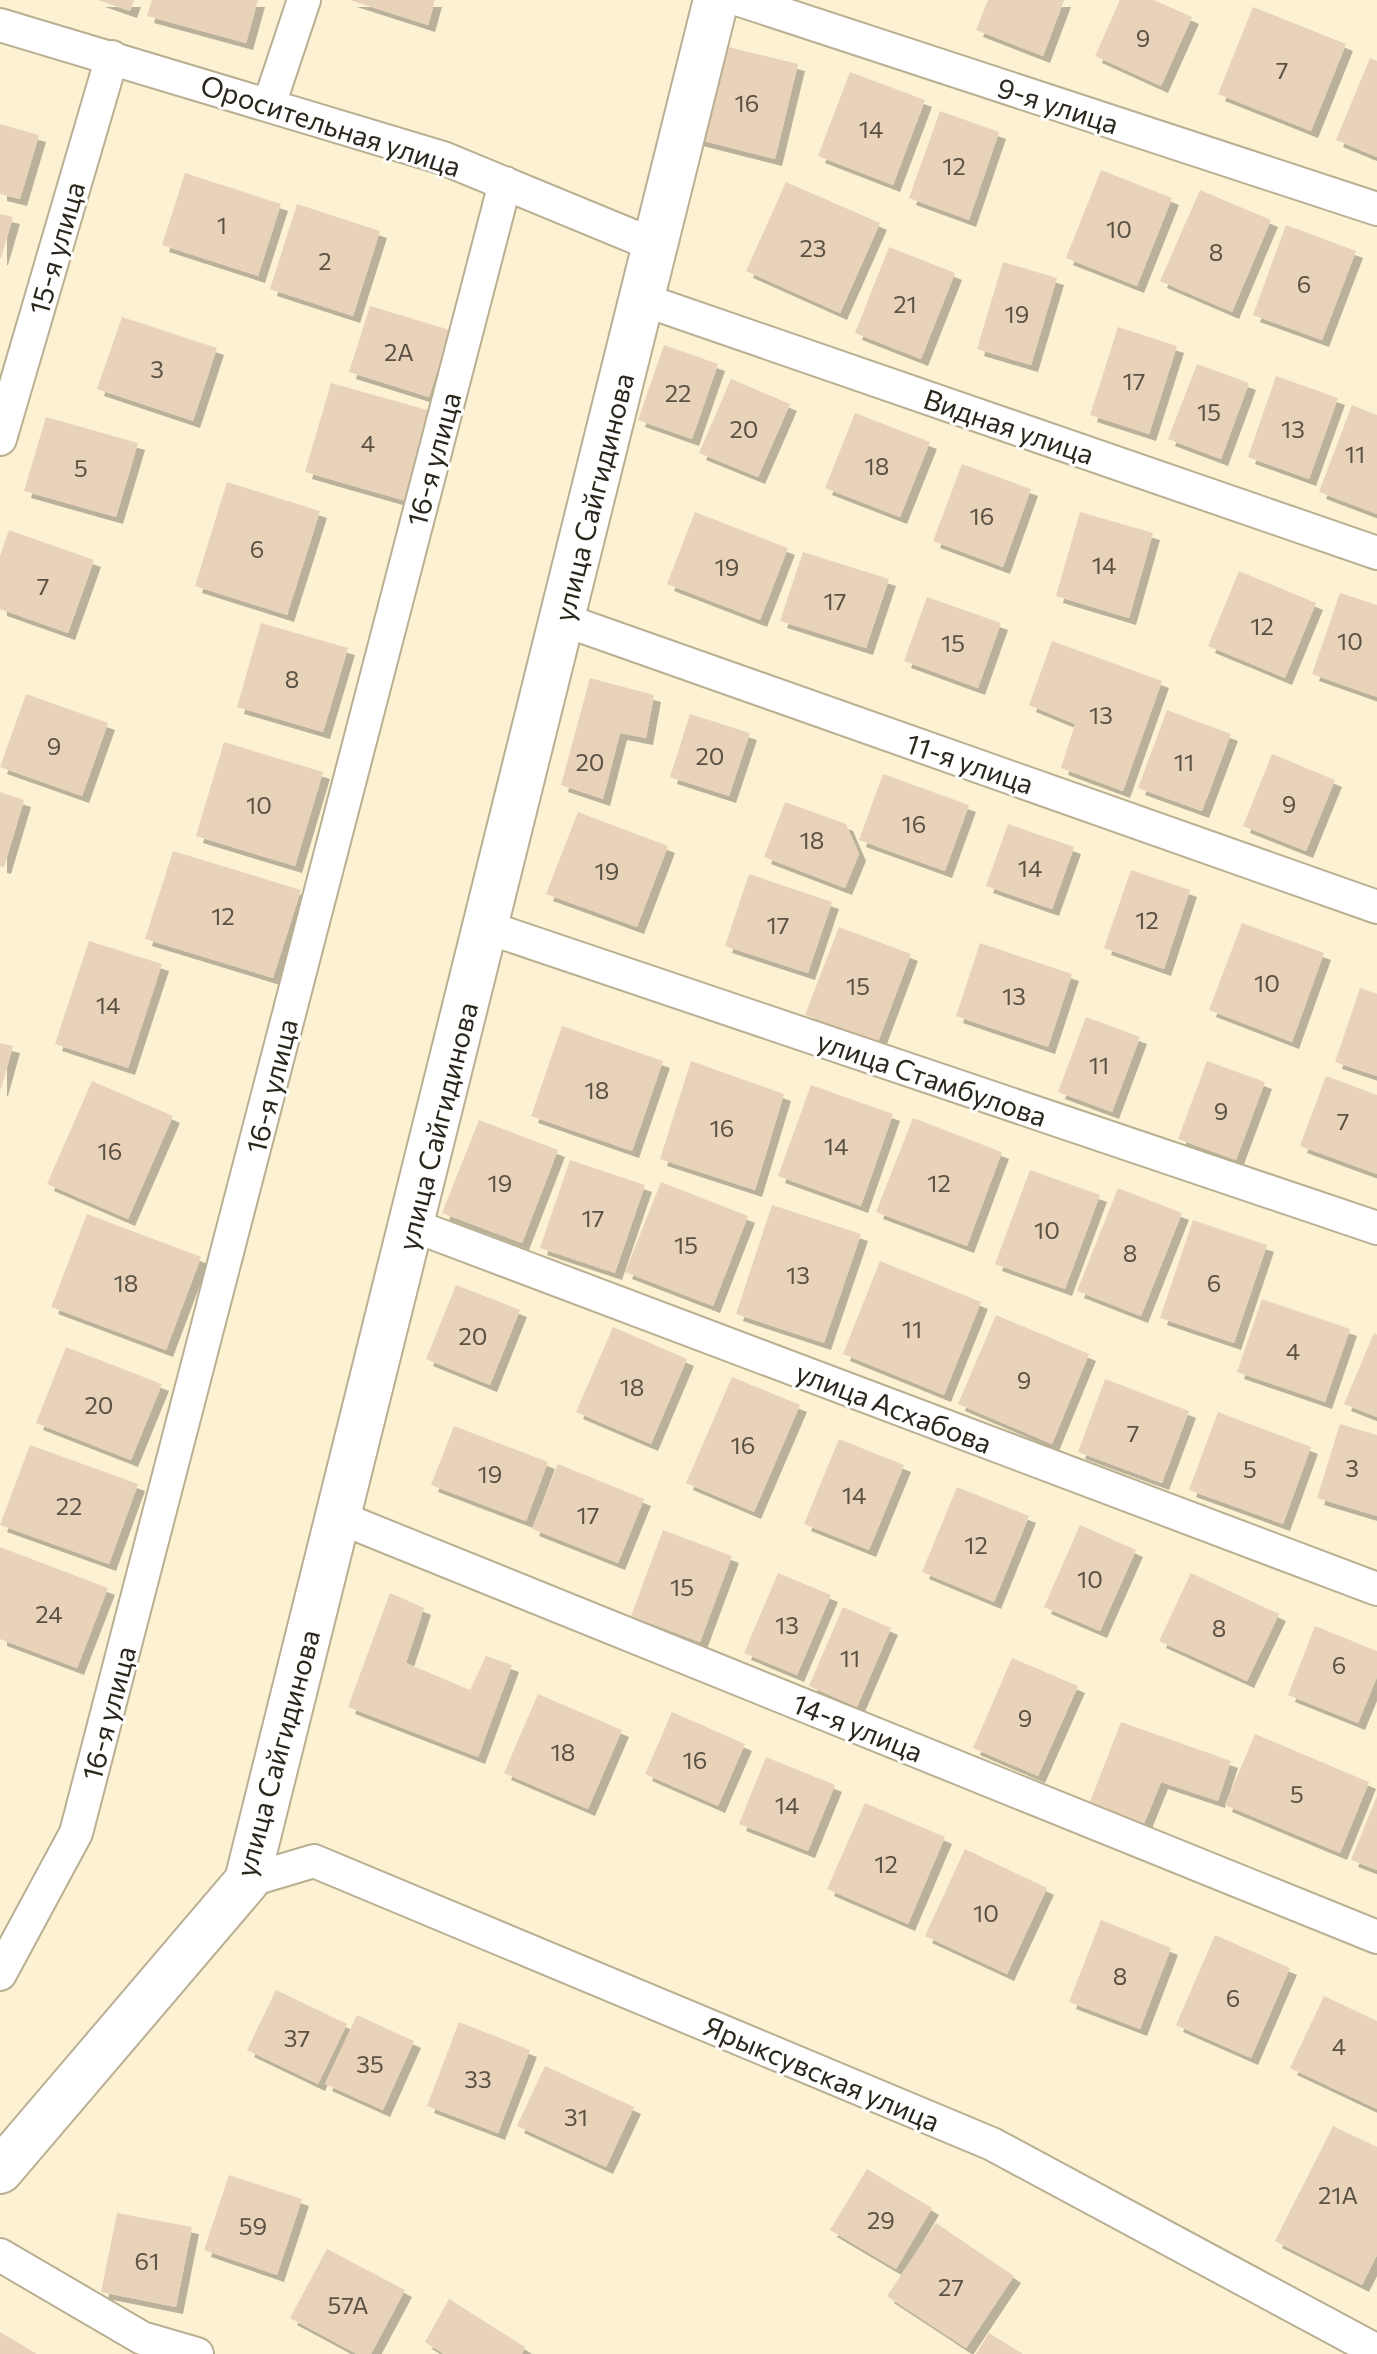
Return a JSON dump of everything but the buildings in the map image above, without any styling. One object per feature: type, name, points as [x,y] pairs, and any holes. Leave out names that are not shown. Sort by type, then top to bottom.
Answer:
[{"type":"main road","name":"улица Сайгидинова","points":[[0,2171],[247,1881],[564,620],[716,0]]},
{"type":"street","points":[[269,105],[304,0]]},
{"type":"street","name":"9-я улица","points":[[740,0],[1377,209]]},
{"type":"street","name":"Оросительная улица","points":[[0,25],[443,158],[654,245]]},
{"type":"street","name":"15-я улица","points":[[0,439],[112,57]]},
{"type":"street","name":"16-я улица","points":[[0,1974],[76,1833],[505,183]]},
{"type":"street","name":"Видная улица","points":[[641,299],[1377,553]]},
{"type":"street","name":"11-я улица","points":[[564,620],[1377,907]]},
{"type":"street","name":"улица Стамбулова","points":[[486,927],[1377,1228]]},
{"type":"street","name":"улица Асхабова","points":[[412,1225],[1377,1589]]},
{"type":"street","name":"14-я улица","points":[[338,1517],[1377,1937]]},
{"type":"street","name":"Ярыксувская улица","points":[[247,1881],[314,1861],[329,1867],[992,2144],[1377,2351]]},
{"type":"street","points":[[0,2255],[142,2338],[197,2354]]}]
